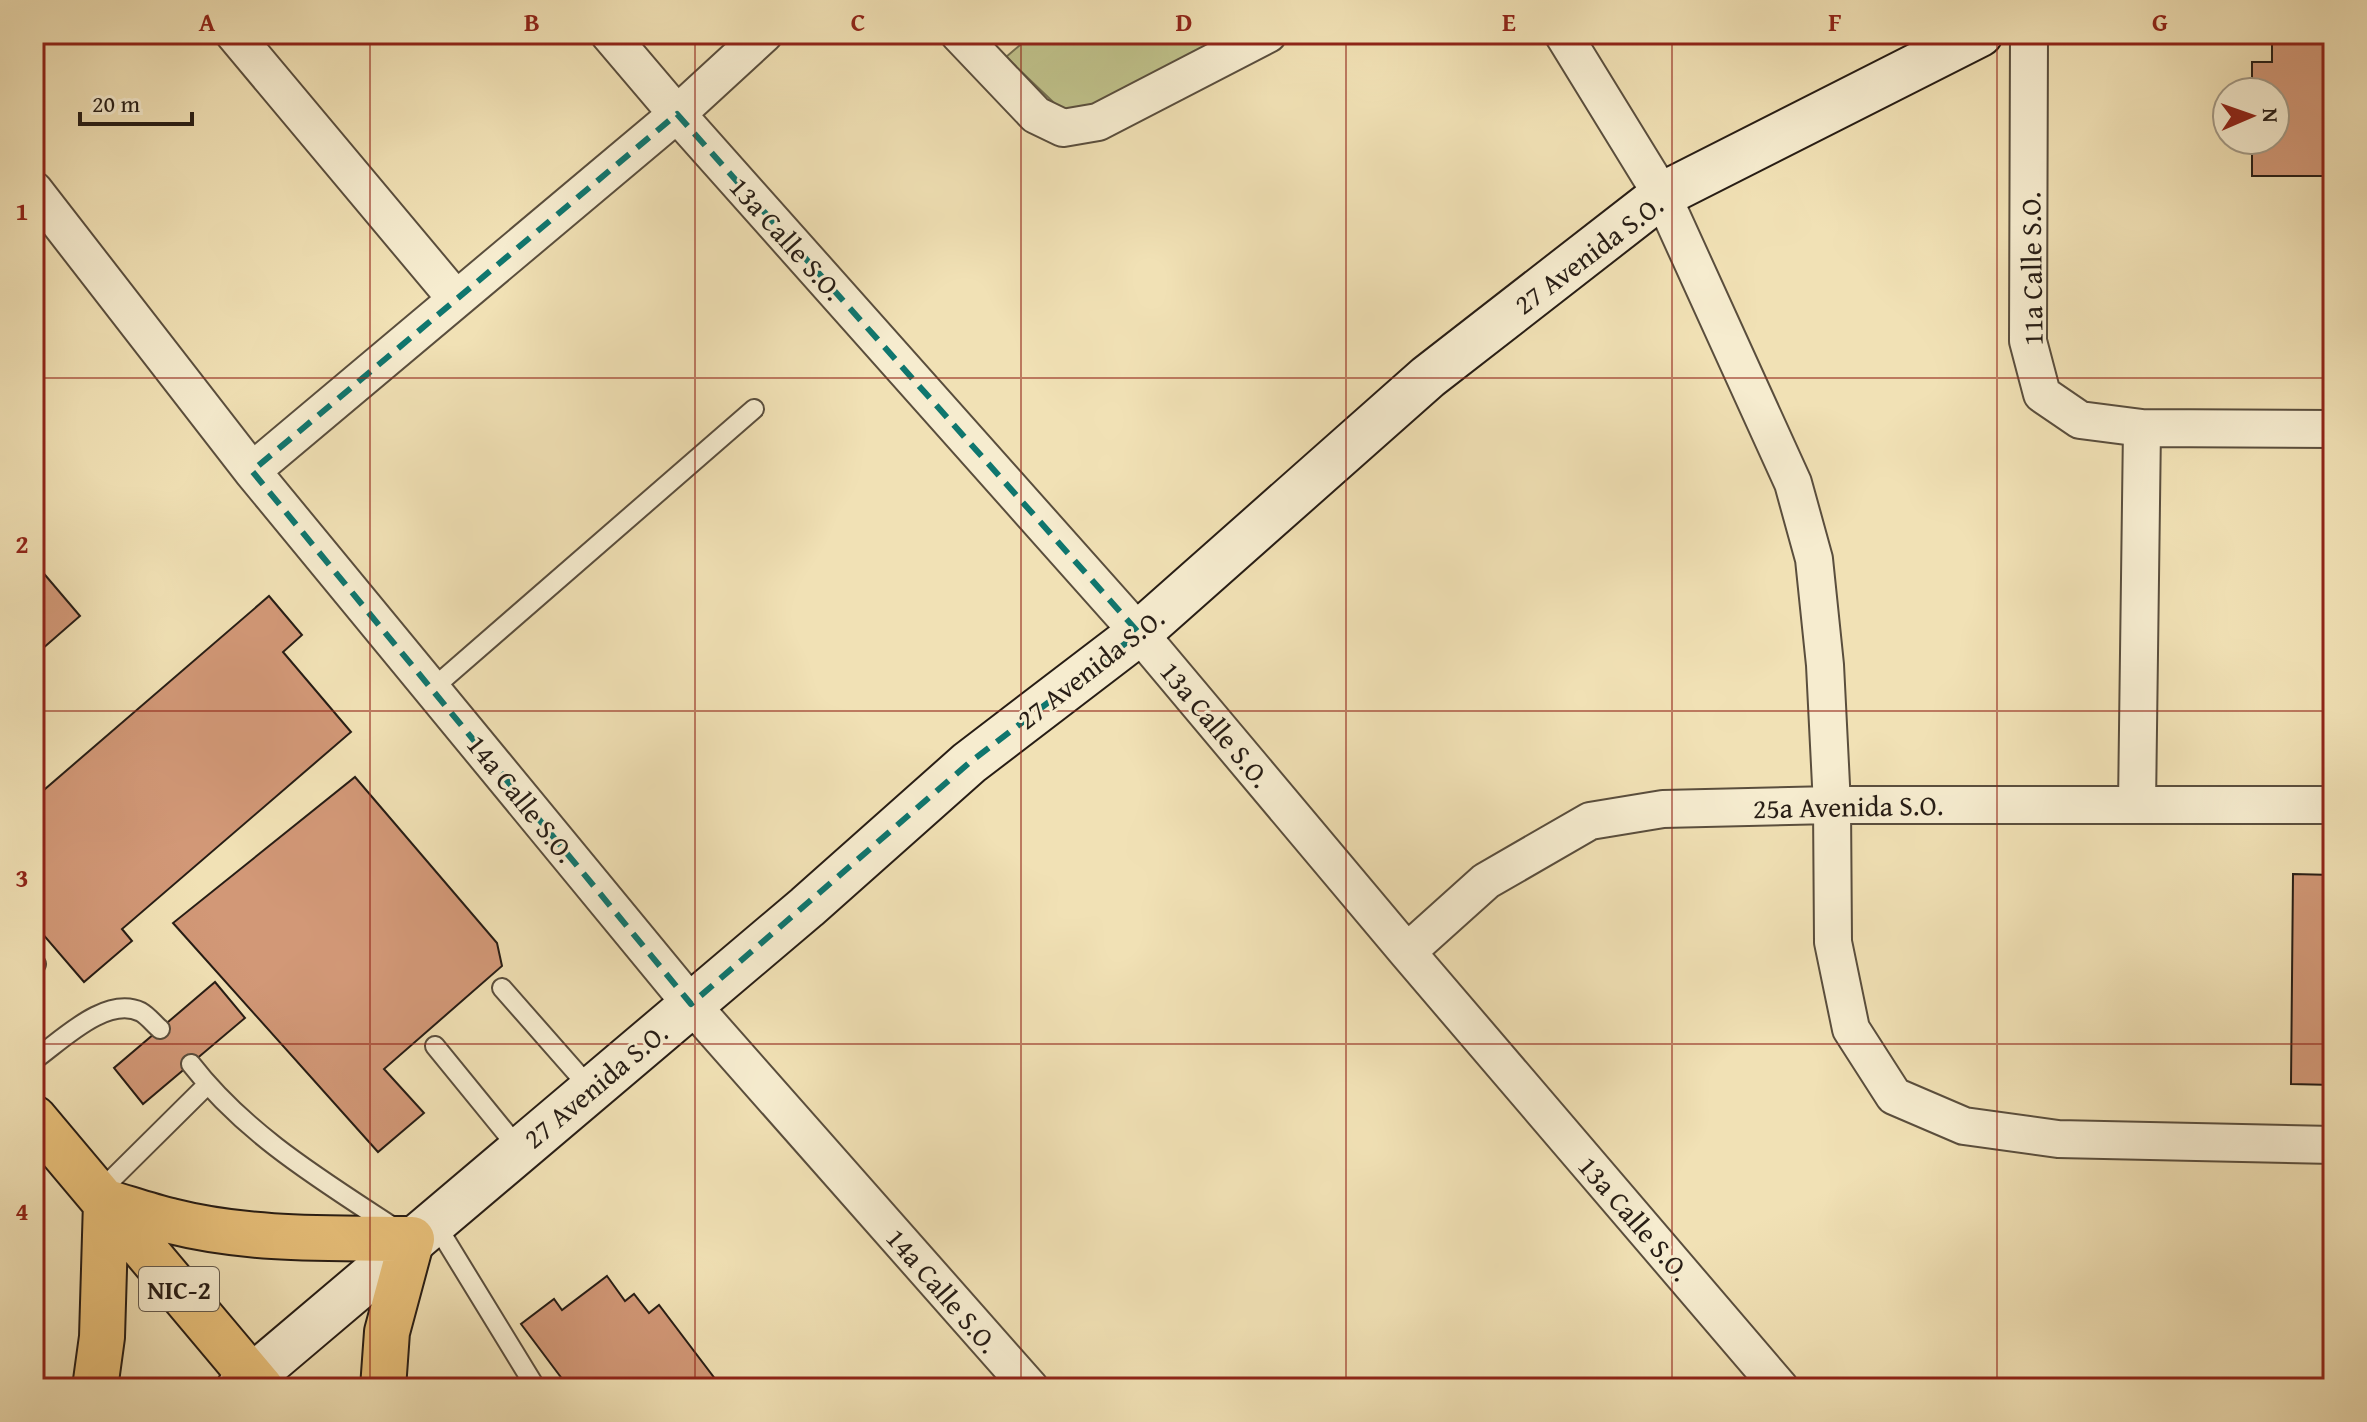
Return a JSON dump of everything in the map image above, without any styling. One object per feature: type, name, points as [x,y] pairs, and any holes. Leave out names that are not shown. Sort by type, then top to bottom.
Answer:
[{"type":"highway","name":"NIC-2","points":[[34,1118],[251,1385]]},
{"type":"highway","points":[[95,1388],[102,1337],[102,1198],[171,1221],[275,1236],[423,1230],[387,1332],[383,1388]]},
{"type":"main road","name":"27 Avenida S.O.","points":[[251,1385],[423,1230],[807,907],[969,763],[1139,633],[1428,377],[1662,195],[1980,34]]},
{"type":"street","points":[[234,34],[456,299]]},
{"type":"street","name":"13a Calle S.O.","points":[[609,34],[1139,633],[1780,1388]]},
{"type":"street","points":[[252,471],[677,114],[764,34]]},
{"type":"street","points":[[959,34],[1036,115],[1063,128],[1098,122],[1268,34]]},
{"type":"street","points":[[1563,34],[1662,195],[1793,483],[1814,559],[1825,665],[1832,805],[1833,942],[1851,1029],[1894,1096],[1964,1126],[2058,1139],[2333,1145]]},
{"type":"street","name":"11a Calle S.O.","points":[[2029,34],[2028,341],[2042,394],[2080,420],[2142,428],[2333,429]]},
{"type":"street","name":"14a Calle S.O.","points":[[34,190],[252,471],[691,1004],[1030,1388]]},
{"type":"street","points":[[2137,805],[2142,428]]},
{"type":"street","name":"25a Avenida S.O.","points":[[1407,952],[1486,881],[1590,821],[1663,809],[1832,805],[2333,805]]},
{"type":"lane","points":[[432,689],[754,409]]},
{"type":"lane","points":[[502,988],[590,1088]]},
{"type":"lane","points":[[34,1060],[102,1012],[123,1007],[142,1013],[160,1029]]},
{"type":"lane","points":[[435,1046],[519,1149]]},
{"type":"lane","points":[[191,1064],[207,1085],[272,1146],[423,1230],[536,1388]]},
{"type":"lane","points":[[102,1198],[207,1085]]},
{"type":"highlighted area","points":[[677,114],[1139,633],[969,763],[691,1004],[252,471]]},
{"type":"green space","points":[[1033,34],[1242,34],[1072,120],[1006,57]]},
{"type":"building","points":[[2272,34],[2333,34],[2333,99],[2327,100],[2327,176],[2252,176],[2252,156],[2291,156],[2291,76],[2252,76],[2252,62],[2272,62]]},
{"type":"building","points":[[34,562],[80,616],[34,656]]},
{"type":"building","points":[[269,596],[302,635],[283,652],[351,732],[122,929],[132,941],[84,982],[34,924],[34,776],[45,789]]},
{"type":"building","points":[[355,777],[497,943],[502,966],[384,1069],[424,1113],[378,1152],[173,923]]},
{"type":"building","points":[[2293,874],[2333,875],[2333,1085],[2291,1084]]},
{"type":"building","points":[[215,982],[245,1018],[143,1104],[114,1068]]},
{"type":"building","points":[[607,1276],[625,1301],[634,1294],[649,1313],[659,1305],[722,1388],[569,1388],[521,1324],[554,1299],[562,1310]]}]
